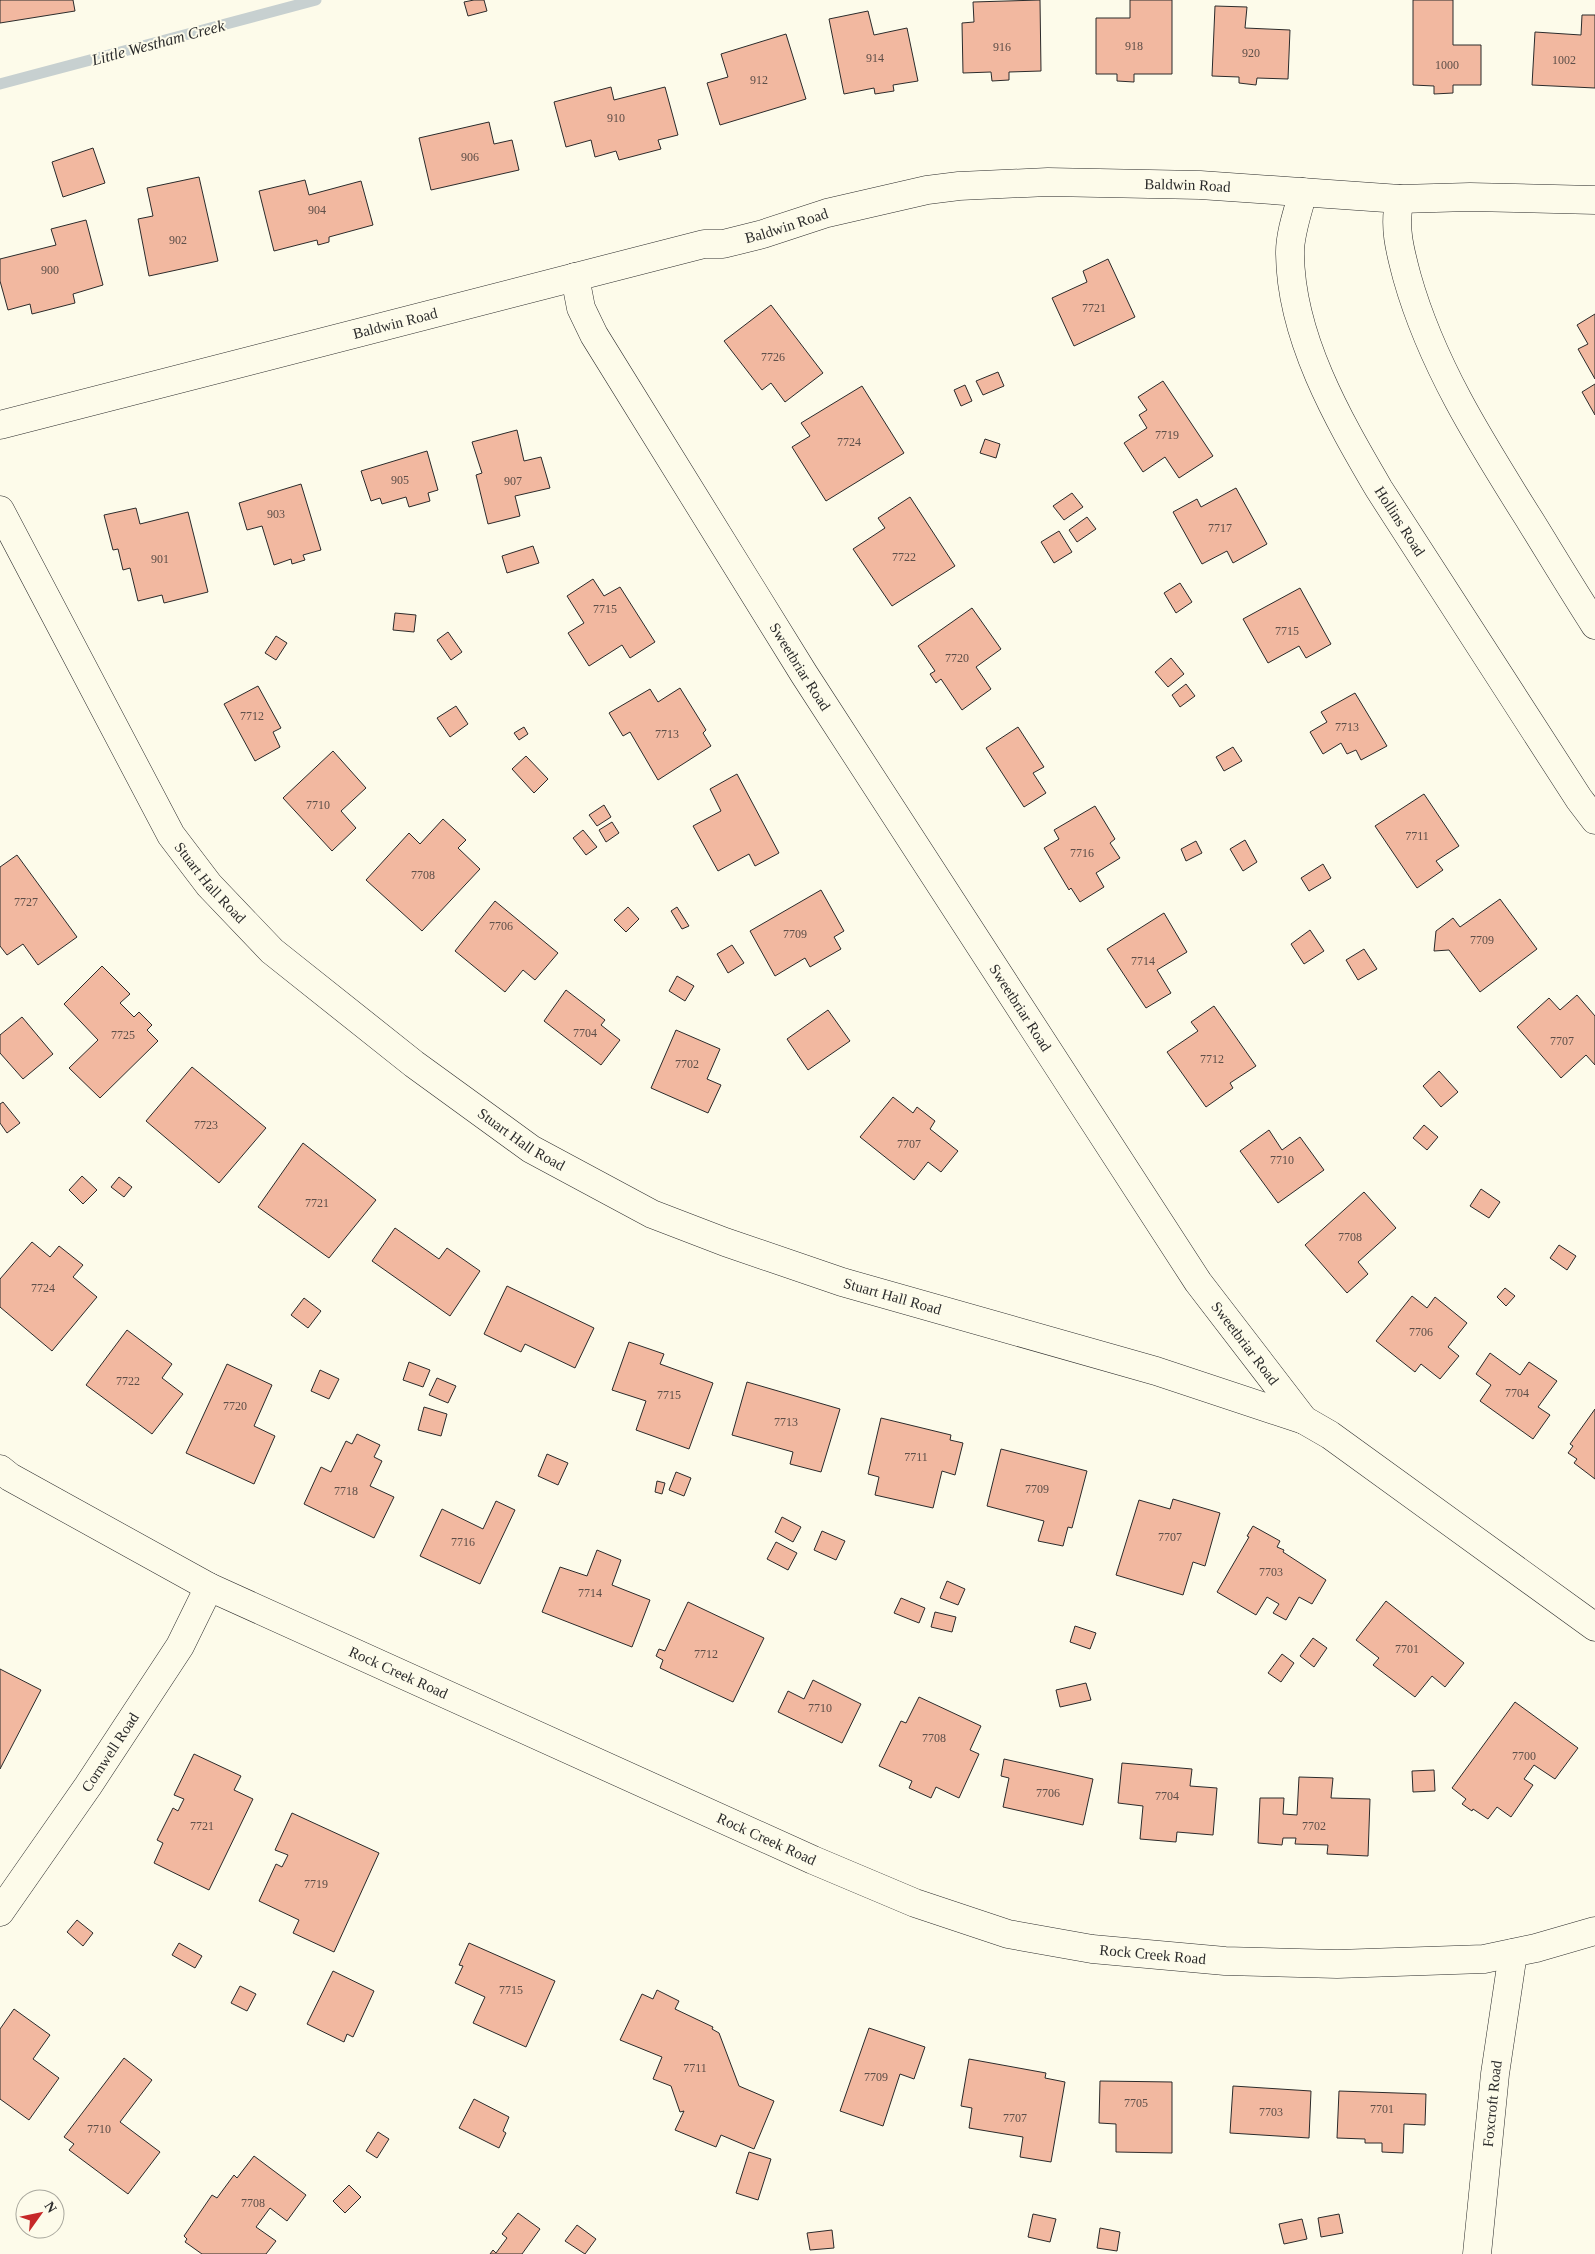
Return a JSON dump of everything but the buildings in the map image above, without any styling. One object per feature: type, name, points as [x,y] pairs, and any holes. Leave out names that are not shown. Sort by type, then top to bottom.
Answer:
[{"type":"street","name":"Baldwin Road","points":[[0,425],[704,244],[723,244],[763,234],[827,213],[927,190],[959,186],[1048,182],[1200,185],[1400,199],[1470,197],[1595,200]]},
{"type":"street","name":"Hollins Road","points":[[1302,192],[1290,250],[1292,277],[1302,334],[1349,438],[1384,498],[1574,791],[1595,820]]},
{"type":"street","points":[[1400,199],[1397,210],[1398,244],[1415,305],[1440,366],[1481,442],[1595,625]]},
{"type":"street","name":"Sweetbriar Road","points":[[575,277],[581,308],[594,336],[804,674],[1198,1282],[1304,1420],[1330,1435],[1595,1626]]},
{"type":"street","name":"Stuart Hall Road","points":[[0,510],[171,835],[209,885],[272,951],[414,1064],[532,1150],[652,1214],[724,1242],[842,1282],[1156,1371],[1304,1420]]},
{"type":"street","name":"Rock Creek Road","points":[[0,1469],[10,1477],[208,1587],[813,1860],[915,1903],[1008,1934],[1092,1949],[1225,1961],[1337,1964],[1484,1959],[1595,1931]]},
{"type":"street","name":"Cornwell Road","points":[[0,1912],[88,1786],[180,1646],[208,1587]]},
{"type":"street","name":"Foxcroft Road","points":[[1477,2254],[1495,2074],[1513,1953]]},
{"type":"waterway","name":"Little Westham Creek","points":[[0,84],[316,0]]}]
